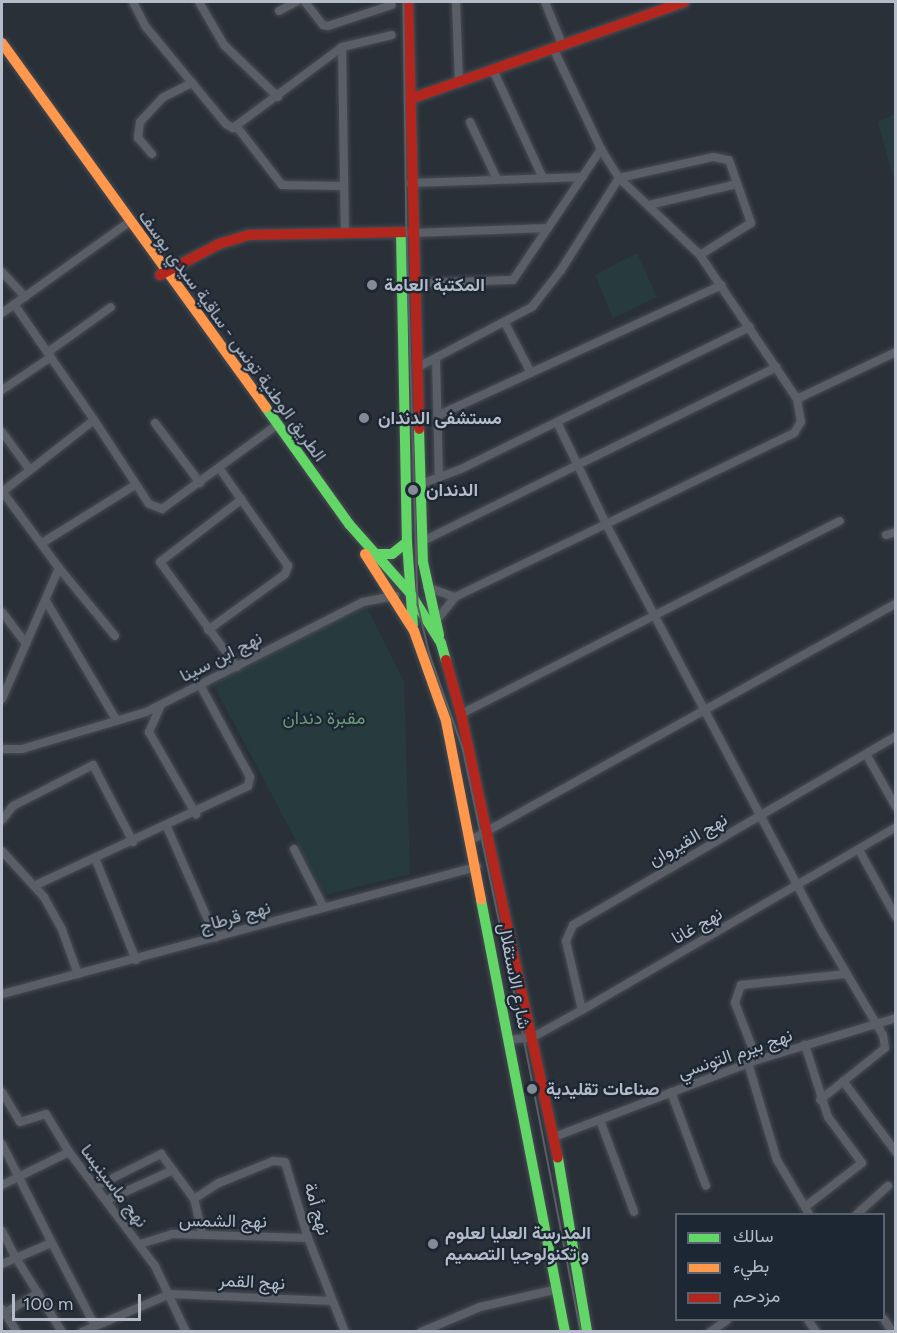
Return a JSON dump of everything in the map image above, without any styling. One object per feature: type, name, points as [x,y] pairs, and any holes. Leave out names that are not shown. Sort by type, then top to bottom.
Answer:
[{"type":"main road","name":"شارع الاستقلال","points":[[408,2],[411,183],[420,366],[421,484],[426,588],[461,714],[533,1037],[554,1137],[587,1332]]},
{"type":"main road","points":[[410,99],[684,2]]},
{"type":"main road","name":"الطريق الوطنية تونس - ساقية سيدي يوسف","points":[[2,43],[126,224]]},
{"type":"main road","name":"الطريق الوطنية تونس - ساقية سيدي يوسف","points":[[2,55],[349,524],[409,593],[441,643]]},
{"type":"main road","points":[[163,274],[234,238],[345,233],[413,233]]},
{"type":"main road","points":[[401,233],[407,542],[409,593],[414,631]]},
{"type":"main road","name":"الطريق الوطنية تونس - ساقية سيدي يوسف","points":[[275,426],[396,596],[414,631]]},
{"type":"main road","points":[[375,554],[392,554],[407,542]]},
{"type":"main road","name":"شارع الاستقلال","points":[[414,631],[446,722],[477,867],[565,1332]]},
{"type":"street","points":[[133,2],[146,27],[226,124],[237,127],[282,185],[344,186]]},
{"type":"street","points":[[199,2],[224,45],[278,97]]},
{"type":"street","points":[[279,12],[296,2]]},
{"type":"street","points":[[305,2],[322,25],[328,26],[392,5]]},
{"type":"street","points":[[456,2],[459,83]]},
{"type":"street","points":[[435,622],[455,597],[607,526],[794,433],[801,422],[797,399],[700,255],[619,178],[601,149],[557,46],[545,2]]},
{"type":"street","points":[[237,127],[342,47],[392,35]]},
{"type":"street","points":[[342,47],[345,233]]},
{"type":"street","points":[[493,70],[543,178]]},
{"type":"street","points":[[152,154],[138,138],[140,122],[162,98],[192,83]]},
{"type":"street","points":[[470,122],[497,179]]},
{"type":"street","points":[[402,284],[513,280],[601,149]]},
{"type":"street","points":[[420,366],[505,323],[540,298],[619,178],[722,157],[729,160],[752,223],[700,255]]},
{"type":"street","points":[[411,183],[583,177]]},
{"type":"street","points":[[650,205],[737,184]]},
{"type":"street","points":[[2,313],[126,224]]},
{"type":"street","points":[[413,233],[548,228]]},
{"type":"street","points":[[2,272],[25,297]]},
{"type":"street","points":[[439,415],[721,285]]},
{"type":"street","points":[[15,304],[135,484],[158,509],[200,483],[275,426]]},
{"type":"street","points":[[2,390],[111,307]]},
{"type":"street","points":[[505,323],[531,373]]},
{"type":"street","points":[[421,484],[439,478],[557,422],[750,327]]},
{"type":"street","points":[[797,399],[896,352]]},
{"type":"street","points":[[436,359],[439,478]]},
{"type":"street","points":[[423,541],[776,367]]},
{"type":"street","points":[[94,420],[2,492],[59,568],[115,636]]},
{"type":"street","points":[[557,422],[607,526],[846,974],[885,1039],[885,1048],[820,1100]]},
{"type":"street","points":[[155,423],[200,483]]},
{"type":"street","points":[[2,432],[30,470]]},
{"type":"street","points":[[208,630],[288,570],[284,556],[219,468]]},
{"type":"street","points":[[42,543],[135,484]]},
{"type":"street","points":[[237,667],[160,561],[242,499]]},
{"type":"street","points":[[461,714],[840,520]]},
{"type":"street","points":[[886,535],[896,532]]},
{"type":"street","points":[[2,699],[59,568]]},
{"type":"street","points":[[426,588],[455,597]]},
{"type":"street","name":"نهج ابن سينا","points":[[2,749],[22,749],[117,722],[161,705],[363,602],[396,596]]},
{"type":"street","points":[[46,601],[117,722]]},
{"type":"street","points":[[471,840],[705,707],[896,603]]},
{"type":"street","points":[[2,612],[26,644]]},
{"type":"street","points":[[36,885],[196,814],[250,782],[200,685]]},
{"type":"street","points":[[161,705],[149,732],[196,814]]},
{"type":"street","name":"نهج القيروان","points":[[582,1010],[566,941],[573,925],[896,736]]},
{"type":"street","points":[[866,754],[896,807]]},
{"type":"street","points":[[2,820],[13,806],[93,765],[134,842]]},
{"type":"street","points":[[167,827],[216,938]]},
{"type":"street","name":"نهج غانا","points":[[509,1040],[533,1037],[896,827]]},
{"type":"street","points":[[294,849],[324,908]]},
{"type":"street","points":[[859,850],[896,917]]},
{"type":"street","points":[[2,851],[36,885],[62,930],[78,974]]},
{"type":"street","points":[[95,858],[136,960]]},
{"type":"street","name":"نهج قرطاج","points":[[2,994],[477,867]]},
{"type":"street","points":[[757,1059],[735,1003],[741,985],[846,974]]},
{"type":"street","name":"نهج بيرم التونسي","points":[[554,1137],[757,1059],[896,1018]]},
{"type":"street","points":[[885,1039],[894,1042]]},
{"type":"street","points":[[748,1063],[777,1160],[807,1211],[862,1162],[835,1129],[820,1100],[805,1045]]},
{"type":"street","points":[[843,1082],[896,1152]]},
{"type":"street","name":"نهج ماسينيسا","points":[[2,1092],[20,1122],[46,1114],[69,1152],[140,1244],[170,1294],[186,1332]]},
{"type":"street","points":[[671,1092],[706,1186]]},
{"type":"street","points":[[600,1120],[634,1212]]},
{"type":"street","points":[[2,1144],[20,1175],[95,1326]]},
{"type":"street","points":[[2,1185],[69,1152]]},
{"type":"street","points":[[97,1186],[156,1154],[163,1155],[194,1199],[202,1233]]},
{"type":"street","name":"نهج أمة","points":[[194,1199],[219,1183],[273,1161],[285,1162],[289,1167],[308,1238],[345,1332]]},
{"type":"street","points":[[107,1200],[173,1170]]},
{"type":"street","points":[[859,1213],[888,1186]]},
{"type":"street","points":[[2,1231],[62,1332]]},
{"type":"street","name":"نهج الشمس","points":[[140,1244],[165,1235],[202,1233],[308,1238]]},
{"type":"street","points":[[2,1264],[52,1243]]},
{"type":"street","points":[[420,1332],[480,1308],[558,1289]]},
{"type":"street","points":[[17,1332],[3,1311],[38,1293]]},
{"type":"street","points":[[82,1332],[170,1294]]},
{"type":"street","name":"نهج القمر","points":[[170,1294],[332,1301]]},
{"type":"street","points":[[710,1332],[726,1321]]},
{"type":"green space","points":[[895,114],[895,184],[878,122]]},
{"type":"green space","points":[[637,253],[657,297],[613,318],[595,275]]},
{"type":"green space","name":"مقبرة دندان","points":[[364,602],[404,682],[410,874],[325,895],[213,684]]},
{"type":"tram line","points":[[404,2],[407,232],[418,605],[430,655],[463,748],[524,1038],[581,1332]]},
{"type":"traffic: fast","points":[[401,233],[407,542],[413,625]]},
{"type":"traffic: fast","points":[[266,408],[349,524],[410,593],[441,643],[446,660]]},
{"type":"traffic: fast","points":[[419,429],[423,562],[439,635]]},
{"type":"traffic: fast","points":[[375,554],[392,554],[407,542]]},
{"type":"traffic: fast","points":[[481,900],[565,1332]]},
{"type":"traffic: fast","points":[[558,1158],[587,1332]]},
{"type":"traffic: slow","points":[[2,43],[266,408]]},
{"type":"traffic: slow","points":[[365,554],[414,631],[446,721],[481,900]]},
{"type":"traffic: jam","points":[[408,2],[419,429]]},
{"type":"traffic: jam","points":[[410,99],[684,2]]},
{"type":"traffic: jam","points":[[160,275],[219,244],[248,235],[405,232]]},
{"type":"traffic: jam","points":[[446,660],[461,714],[558,1158]]},
{"type":"place","name":"المكتبة العامة","points":[[372,285]]},
{"type":"place","name":"مستشفى الدندان","points":[[364,418]]},
{"type":"place","name":"الدندان","points":[[413,490]]},
{"type":"place","name":"صناعات تقليدية","points":[[532,1089]]},
{"type":"place","name":"المدرسة العليا لعلوم و تكنولوجيا التصميم","points":[[433,1244]]}]
